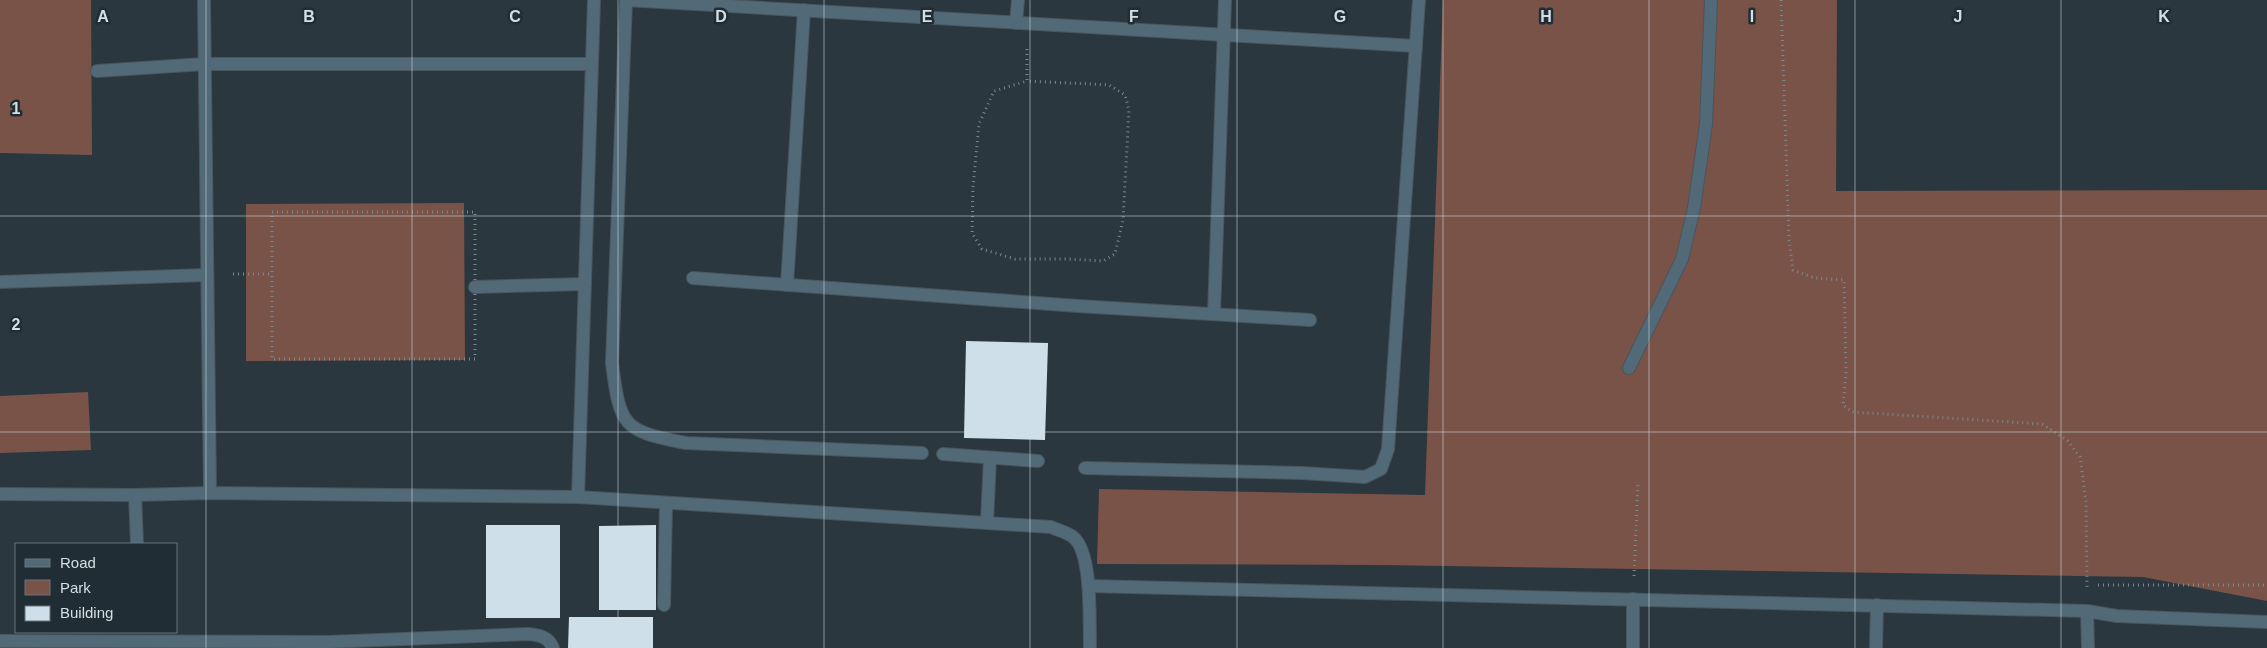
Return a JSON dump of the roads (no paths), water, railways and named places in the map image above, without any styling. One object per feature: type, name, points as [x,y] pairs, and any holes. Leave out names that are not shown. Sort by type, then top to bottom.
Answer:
[{"type":"street","points":[[204,0],[210,493]]},
{"type":"street","points":[[578,497],[594,0]]},
{"type":"street","points":[[922,453],[686,443],[654,437],[639,431],[625,420],[617,400],[612,363],[626,0],[804,10],[818,6],[1022,23],[1416,46]]},
{"type":"street","points":[[1018,0],[1022,23]]},
{"type":"street","points":[[1214,314],[1225,0]]},
{"type":"street","points":[[1085,468],[1302,473],[1365,477],[1381,469],[1388,450],[1419,0]]},
{"type":"street","points":[[1629,368],[1682,259],[1694,208],[1706,124],[1711,0]]},
{"type":"street","points":[[787,285],[804,10]]},
{"type":"street","points":[[97,71],[204,64],[592,64]]},
{"type":"street","points":[[0,282],[206,275]]},
{"type":"street","points":[[693,278],[1310,320]]},
{"type":"street","points":[[475,286],[585,284]]},
{"type":"street","points":[[943,454],[1038,461]]},
{"type":"street","points":[[987,522],[990,458]]},
{"type":"street","points":[[0,494],[135,495],[210,493],[578,497],[1051,527],[1074,537],[1083,554],[1089,586],[1090,648]]},
{"type":"street","points":[[135,495],[137,543]]},
{"type":"street","points":[[664,605],[666,503]]},
{"type":"street","points":[[1089,586],[2088,610],[2117,616],[2267,622]]},
{"type":"street","points":[[1633,599],[1633,648]]},
{"type":"street","points":[[1876,648],[1877,605]]},
{"type":"street","points":[[2088,610],[2088,648]]},
{"type":"street","points":[[0,641],[56,645],[141,637],[224,645],[328,645],[529,634],[541,636],[551,643],[553,648]]}]
